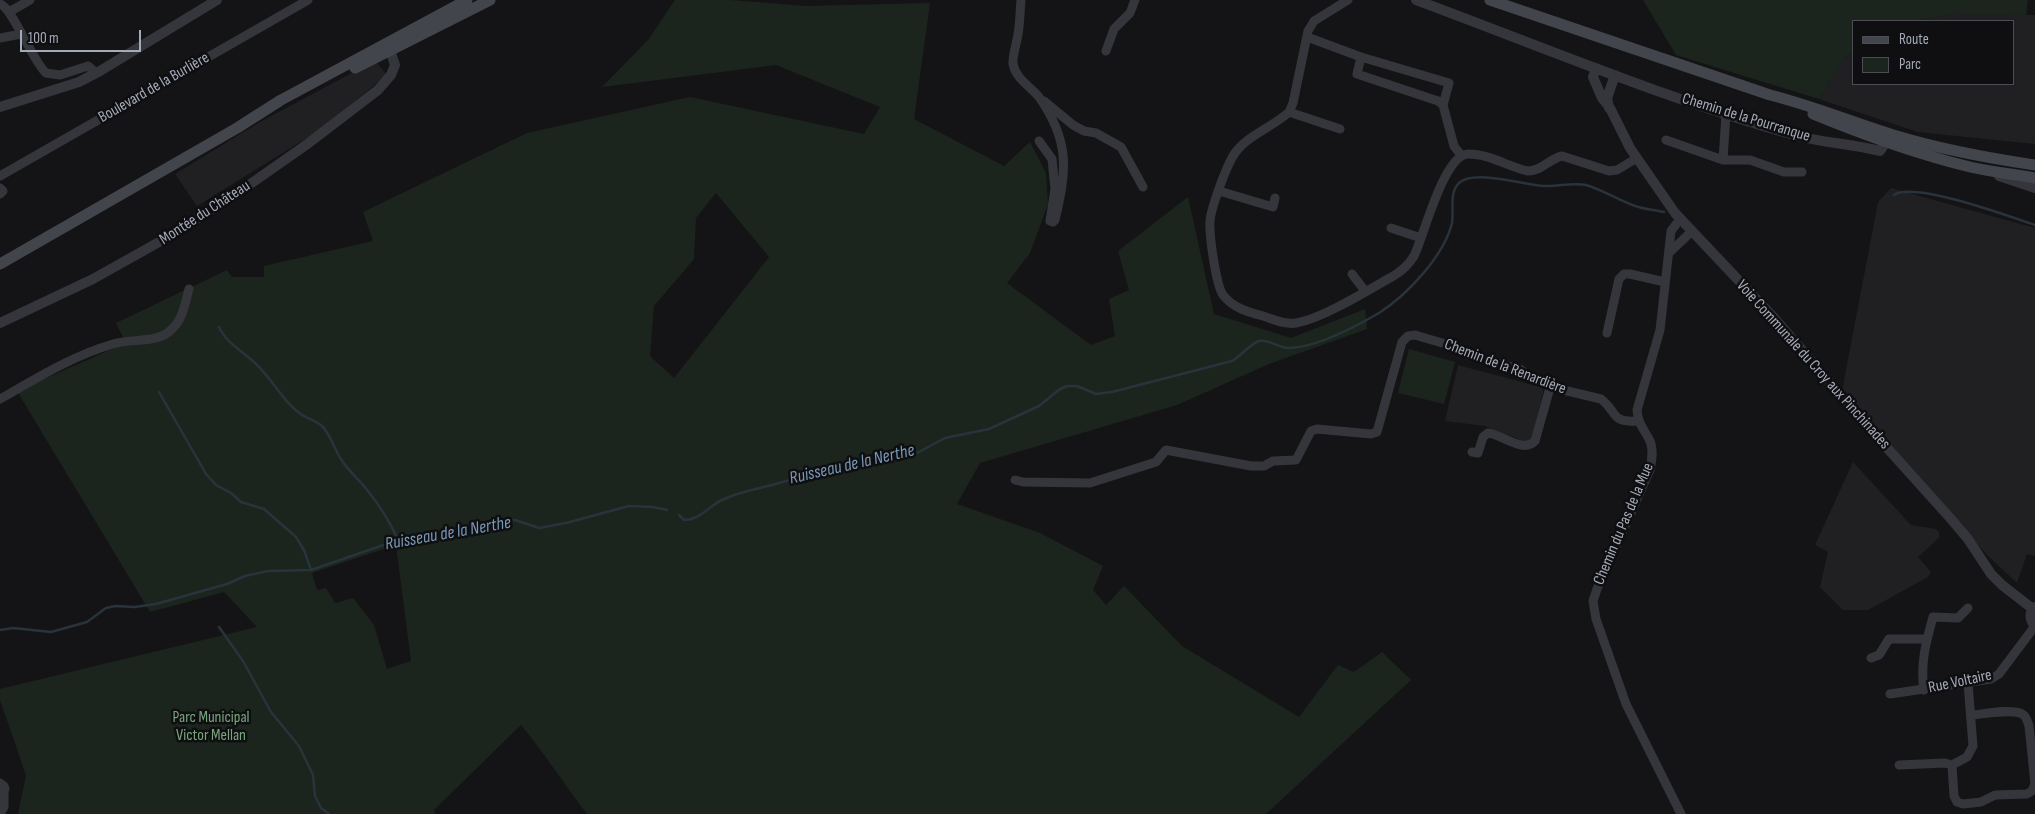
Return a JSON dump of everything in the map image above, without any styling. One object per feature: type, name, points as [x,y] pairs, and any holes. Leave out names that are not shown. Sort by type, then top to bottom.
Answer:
[{"type":"main road","points":[[383,51],[398,37],[467,0]]},
{"type":"main road","points":[[1490,0],[1770,95],[1883,146],[1972,168],[2035,176]]},
{"type":"main road","points":[[0,264],[237,128],[383,51],[484,1]]},
{"type":"main road","points":[[1770,95],[1805,103],[1910,140],[1944,149],[2035,165]]},
{"type":"street","points":[[9,12],[30,0]]},
{"type":"street","points":[[0,107],[79,82],[217,0]]},
{"type":"street","name":"Boulevard de la Burlière","points":[[0,176],[308,0]]},
{"type":"street","points":[[1021,0],[1013,63],[1018,76],[1038,96],[1073,125],[1096,133],[1121,146],[1143,187]]},
{"type":"street","points":[[1106,51],[1114,29],[1130,13],[1135,0]]},
{"type":"street","points":[[1348,0],[1314,21],[1307,37],[1293,103],[1289,112],[1242,146],[1234,154],[1219,191],[1210,222],[1217,281],[1222,294],[1232,304],[1272,319],[1294,324],[1323,313],[1405,268],[1414,256],[1447,173],[1454,161],[1461,155],[1468,153],[1534,172],[1556,157],[1562,156],[1609,171],[1617,170],[1637,158]]},
{"type":"street","points":[[1416,0],[1596,68]]},
{"type":"street","points":[[0,4],[4,5],[9,12],[20,34],[46,73],[56,76],[88,66],[96,73]]},
{"type":"street","points":[[0,38],[20,34]]},
{"type":"street","points":[[1307,37],[1361,57],[1449,83],[1443,105],[1454,146],[1461,155]]},
{"type":"street","name":"Montée du Château","points":[[0,324],[168,238],[239,192],[306,145],[378,90],[391,75],[383,51]]},
{"type":"street","points":[[1361,57],[1357,74],[1438,101],[1443,105]]},
{"type":"street","name":"Chemin de la Pourranque","points":[[1596,68],[1726,114],[1800,137],[1855,145],[1883,146],[1892,139],[1978,160],[1994,158]]},
{"type":"street","name":"Voie Communale du Croy aux Pinchinades","points":[[1596,68],[1593,77],[1595,84],[1637,158],[1680,219],[1776,320],[1862,420],[1952,519],[1991,574],[2002,585],[2034,608]]},
{"type":"street","points":[[1610,108],[1607,98],[1615,76]]},
{"type":"street","points":[[1038,96],[1060,135],[1064,156],[1063,188],[1053,222],[1050,221],[1055,189],[1052,159],[1039,142]]},
{"type":"street","points":[[1289,112],[1340,129]]},
{"type":"street","points":[[1724,160],[1726,114]]},
{"type":"street","points":[[1666,140],[1724,160],[1750,160],[1784,172],[1802,172]]},
{"type":"street","points":[[1972,168],[2035,188]]},
{"type":"street","points":[[0,188],[2,190],[0,194]]},
{"type":"street","points":[[1219,191],[1273,207],[1275,198]]},
{"type":"street","points":[[1638,421],[1637,410],[1660,330],[1672,231],[1680,219]]},
{"type":"street","points":[[1391,228],[1421,238]]},
{"type":"street","points":[[1670,252],[1691,232]]},
{"type":"street","points":[[1352,274],[1365,291]]},
{"type":"street","points":[[1607,333],[1619,279],[1624,274],[1665,282]]},
{"type":"street","points":[[0,398],[80,355],[125,340],[158,338],[170,332],[177,324],[184,309],[189,289]]},
{"type":"street","name":"Chemin de la Renardière","points":[[1014,480],[1023,482],[1090,483],[1156,462],[1166,450],[1251,466],[1264,466],[1273,461],[1296,460],[1311,432],[1318,429],[1371,434],[1377,432],[1402,342],[1408,336],[1415,335],[1459,348],[1468,355],[1520,369],[1528,375],[1559,389],[1601,399],[1619,420],[1638,421]]},
{"type":"street","points":[[1472,452],[1478,454],[1483,438],[1488,433],[1525,446],[1531,446],[1535,441],[1551,384]]},
{"type":"street","name":"Chemin du Pas de la Mue","points":[[1638,421],[1650,440],[1653,456],[1650,470],[1597,589],[1594,610],[1626,704],[1681,814]]},
{"type":"street","points":[[1924,690],[1921,672],[1926,639],[1933,616],[1958,618],[1968,608]]},
{"type":"street","points":[[2034,608],[2030,618],[2035,626]]},
{"type":"street","name":"Rue Voltaire","points":[[1890,694],[1991,679],[1999,674],[2035,626]]},
{"type":"street","points":[[1871,658],[1879,655],[1889,640],[1926,639]]},
{"type":"street","points":[[1899,765],[1945,763],[1952,765],[1967,757],[1973,746],[1968,683]]},
{"type":"street","points":[[1952,765],[1954,796],[1957,802],[1963,804],[1982,802],[1994,795],[2027,794],[2032,791],[2035,784],[2029,726],[2026,717],[2021,713],[2010,712],[1972,715]]},
{"type":"street","points":[[0,814],[4,807],[1,789]]},
{"type":"shaded area","points":[[1953,14],[2035,15],[2035,144],[1918,132],[1819,99],[1842,62],[1852,52],[1852,85],[2015,85],[2015,20],[1920,20]]},
{"type":"shaded area","points":[[377,63],[387,75],[318,131],[197,206],[175,174],[260,122],[350,74]]},
{"type":"shaded area","points":[[1891,188],[2035,228],[2035,556],[2027,554],[2017,583],[1987,555],[1842,391],[1878,202]]},
{"type":"shaded area","points":[[1458,365],[1544,388],[1532,439],[1526,442],[1485,426],[1445,421]]},
{"type":"shaded area","points":[[1853,462],[1911,525],[1936,529],[1939,532],[1939,538],[1918,557],[1931,572],[1928,577],[1868,610],[1843,610],[1820,587],[1828,552],[1815,545]]},
{"type":"green space","name":"Parc Municipal Victor Mellan","points":[[675,0],[730,0],[806,6],[930,3],[914,119],[1004,166],[1030,142],[1046,173],[1048,204],[1030,253],[1007,283],[1091,345],[1115,336],[1109,299],[1129,290],[1118,251],[1188,197],[1214,314],[1291,338],[1365,309],[1367,329],[1269,364],[1177,405],[980,463],[957,504],[1040,533],[1103,566],[1093,590],[1106,605],[1124,586],[1182,646],[1299,717],[1338,665],[1354,672],[1382,652],[1411,680],[1266,814],[587,814],[521,725],[434,810],[436,814],[18,814],[26,775],[0,700],[0,689],[257,627],[224,592],[150,612],[17,391],[126,343],[116,323],[227,270],[232,277],[264,277],[264,266],[373,241],[363,212],[527,133],[690,97],[864,134],[880,107],[776,65],[602,87],[648,40]],"holes":[[[716,193],[769,257],[674,378],[650,356],[654,306],[694,259],[696,218]],[[396,545],[411,661],[387,669],[374,625],[353,598],[335,603],[326,588],[317,590],[312,573]]]},
{"type":"green space","points":[[1643,0],[2028,0],[2026,15],[1953,14],[1920,20],[1852,20],[1852,52],[1842,62],[1819,99],[1676,55]]},
{"type":"green space","points":[[1409,349],[1455,362],[1444,404],[1398,393]]},
{"type":"waterway","name":"Ruisseau de la Nerthe","points":[[679,515],[684,520],[695,518],[724,499],[737,494],[854,462],[881,455],[897,456],[917,453],[945,438],[989,429],[1039,406],[1060,389],[1067,386],[1077,386],[1096,394],[1112,392],[1232,361],[1259,341],[1267,341],[1288,348],[1323,341],[1335,336],[1379,313],[1401,296],[1423,274],[1448,236],[1452,223],[1454,191],[1459,183],[1466,179],[1476,177],[1500,179],[1544,186],[1586,185],[1635,206],[1664,212]]},
{"type":"waterway","name":"Ruisseau de la Nerthe","points":[[1894,195],[1905,192],[1941,196],[1985,208],[2035,225]]},
{"type":"waterway","points":[[219,327],[226,338],[262,370],[295,410],[322,426],[344,463],[377,502],[398,540]]},
{"type":"waterway","points":[[159,392],[206,474],[216,485],[231,493],[241,502],[264,509],[296,537],[304,550],[311,570]]},
{"type":"waterway","name":"Ruisseau de la Nerthe","points":[[0,630],[13,628],[51,632],[87,622],[106,608],[156,604],[227,584],[245,576],[268,571],[311,570],[398,540],[490,527],[501,522],[515,520],[539,528],[566,523],[629,506],[653,507],[667,510]]},
{"type":"waterway","points":[[219,627],[243,661],[271,712],[299,746],[313,775],[315,796],[321,808],[329,814]]}]
